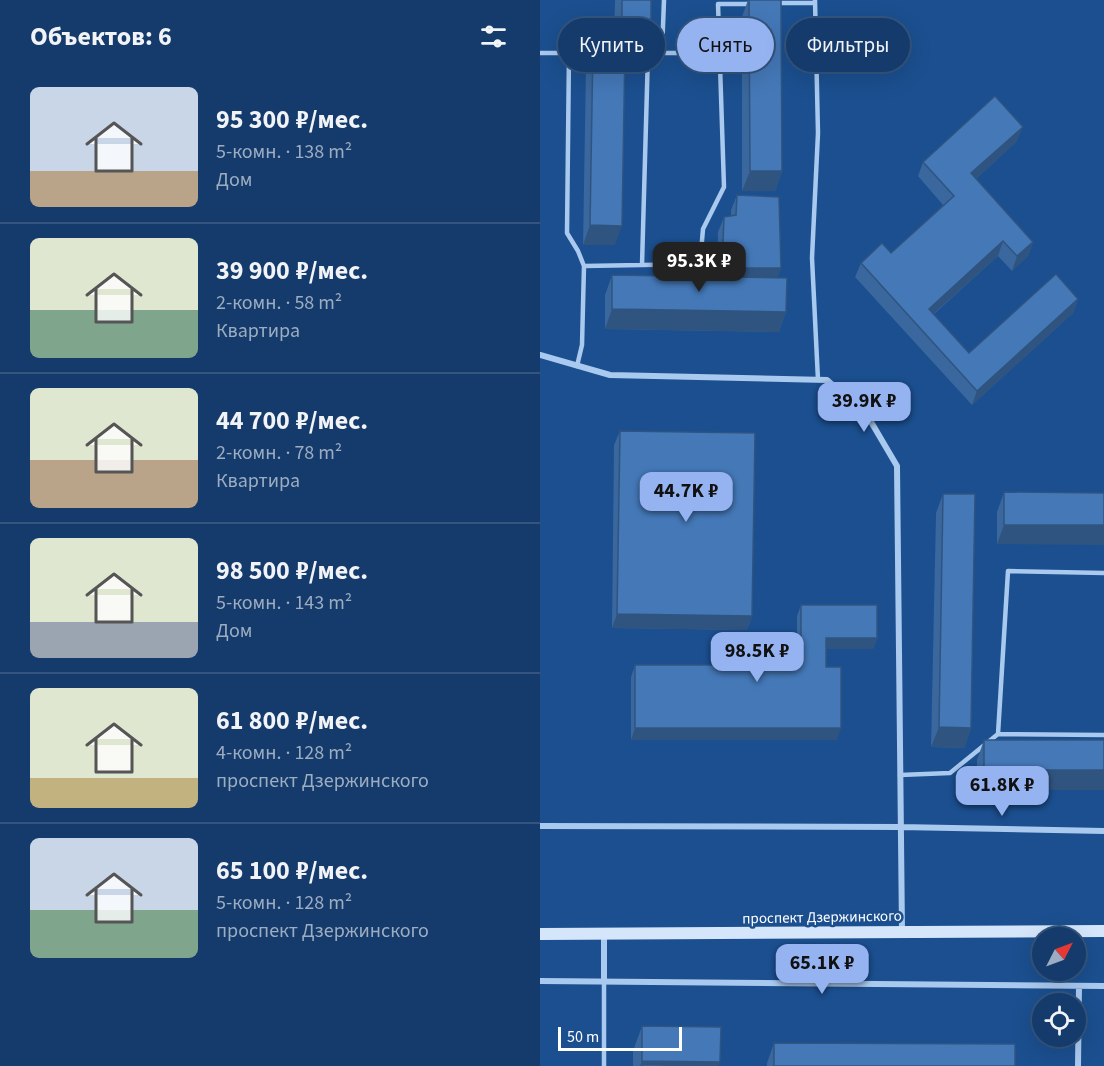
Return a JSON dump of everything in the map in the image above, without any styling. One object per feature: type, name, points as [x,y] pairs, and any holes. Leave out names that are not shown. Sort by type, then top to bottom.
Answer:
[{"type":"main road","name":"проспект Дзержинского","points":[[540,934],[1104,931]]},
{"type":"street","points":[[540,355],[610,375],[827,380],[867,415],[897,466],[902,932]]},
{"type":"street","points":[[540,826],[900,827],[1104,831]]},
{"type":"street","points":[[604,934],[604,981]]},
{"type":"street","points":[[540,981],[1104,986]]},
{"type":"street","points":[[1078,1066],[1079,986]]},
{"type":"lane","points":[[663,18],[664,0]]},
{"type":"lane","points":[[772,3],[815,2],[818,133],[812,258],[818,380]]},
{"type":"lane","points":[[719,18],[718,4],[761,4]]},
{"type":"lane","points":[[540,53],[558,53]]},
{"type":"lane","points":[[569,72],[567,233],[584,266],[582,345],[577,366]]},
{"type":"lane","points":[[642,266],[647,72]]},
{"type":"lane","points":[[584,266],[700,264],[703,229],[724,187],[721,72]]},
{"type":"lane","points":[[998,734],[1008,571],[1104,573]]},
{"type":"lane","points":[[900,774],[950,773],[998,734],[1104,735]]},
{"type":"lane","points":[[604,981],[604,1066]]},
{"type":"building","points":[[622,0],[651,0],[651,18],[622,18]]},
{"type":"building","points":[[749,0],[781,0],[782,171],[750,171],[749,72],[774,72],[774,18],[749,18]]},
{"type":"building","points":[[593,72],[625,72],[622,226],[590,225]]},
{"type":"building","points":[[995,96],[1023,127],[971,173],[1033,242],[1017,256],[1003,241],[929,309],[969,353],[1056,274],[1078,299],[977,391],[861,263],[882,243],[891,253],[954,196],[923,162]]},
{"type":"building","points":[[737,195],[779,197],[781,268],[722,268],[724,217],[736,215]]},
{"type":"building","points":[[612,275],[787,278],[786,312],[612,309]]},
{"type":"building","points":[[620,431],[755,433],[752,616],[617,614]]},
{"type":"building","points":[[1004,492],[1104,493],[1104,525],[1004,525]]},
{"type":"building","points":[[943,494],[975,494],[971,728],[939,727]]},
{"type":"building","points":[[801,605],[877,605],[877,638],[826,638],[826,667],[841,667],[841,728],[635,728],[635,665],[801,665]]},
{"type":"building","points":[[984,740],[1104,740],[1104,770],[984,770]]},
{"type":"building","points":[[642,1026],[721,1027],[720,1062],[642,1061]]},
{"type":"building","points":[[774,1043],[1015,1044],[1015,1066],[774,1066]]},
{"type":"building","points":[[642,1064],[698,1065],[698,1066],[642,1066]]}]
